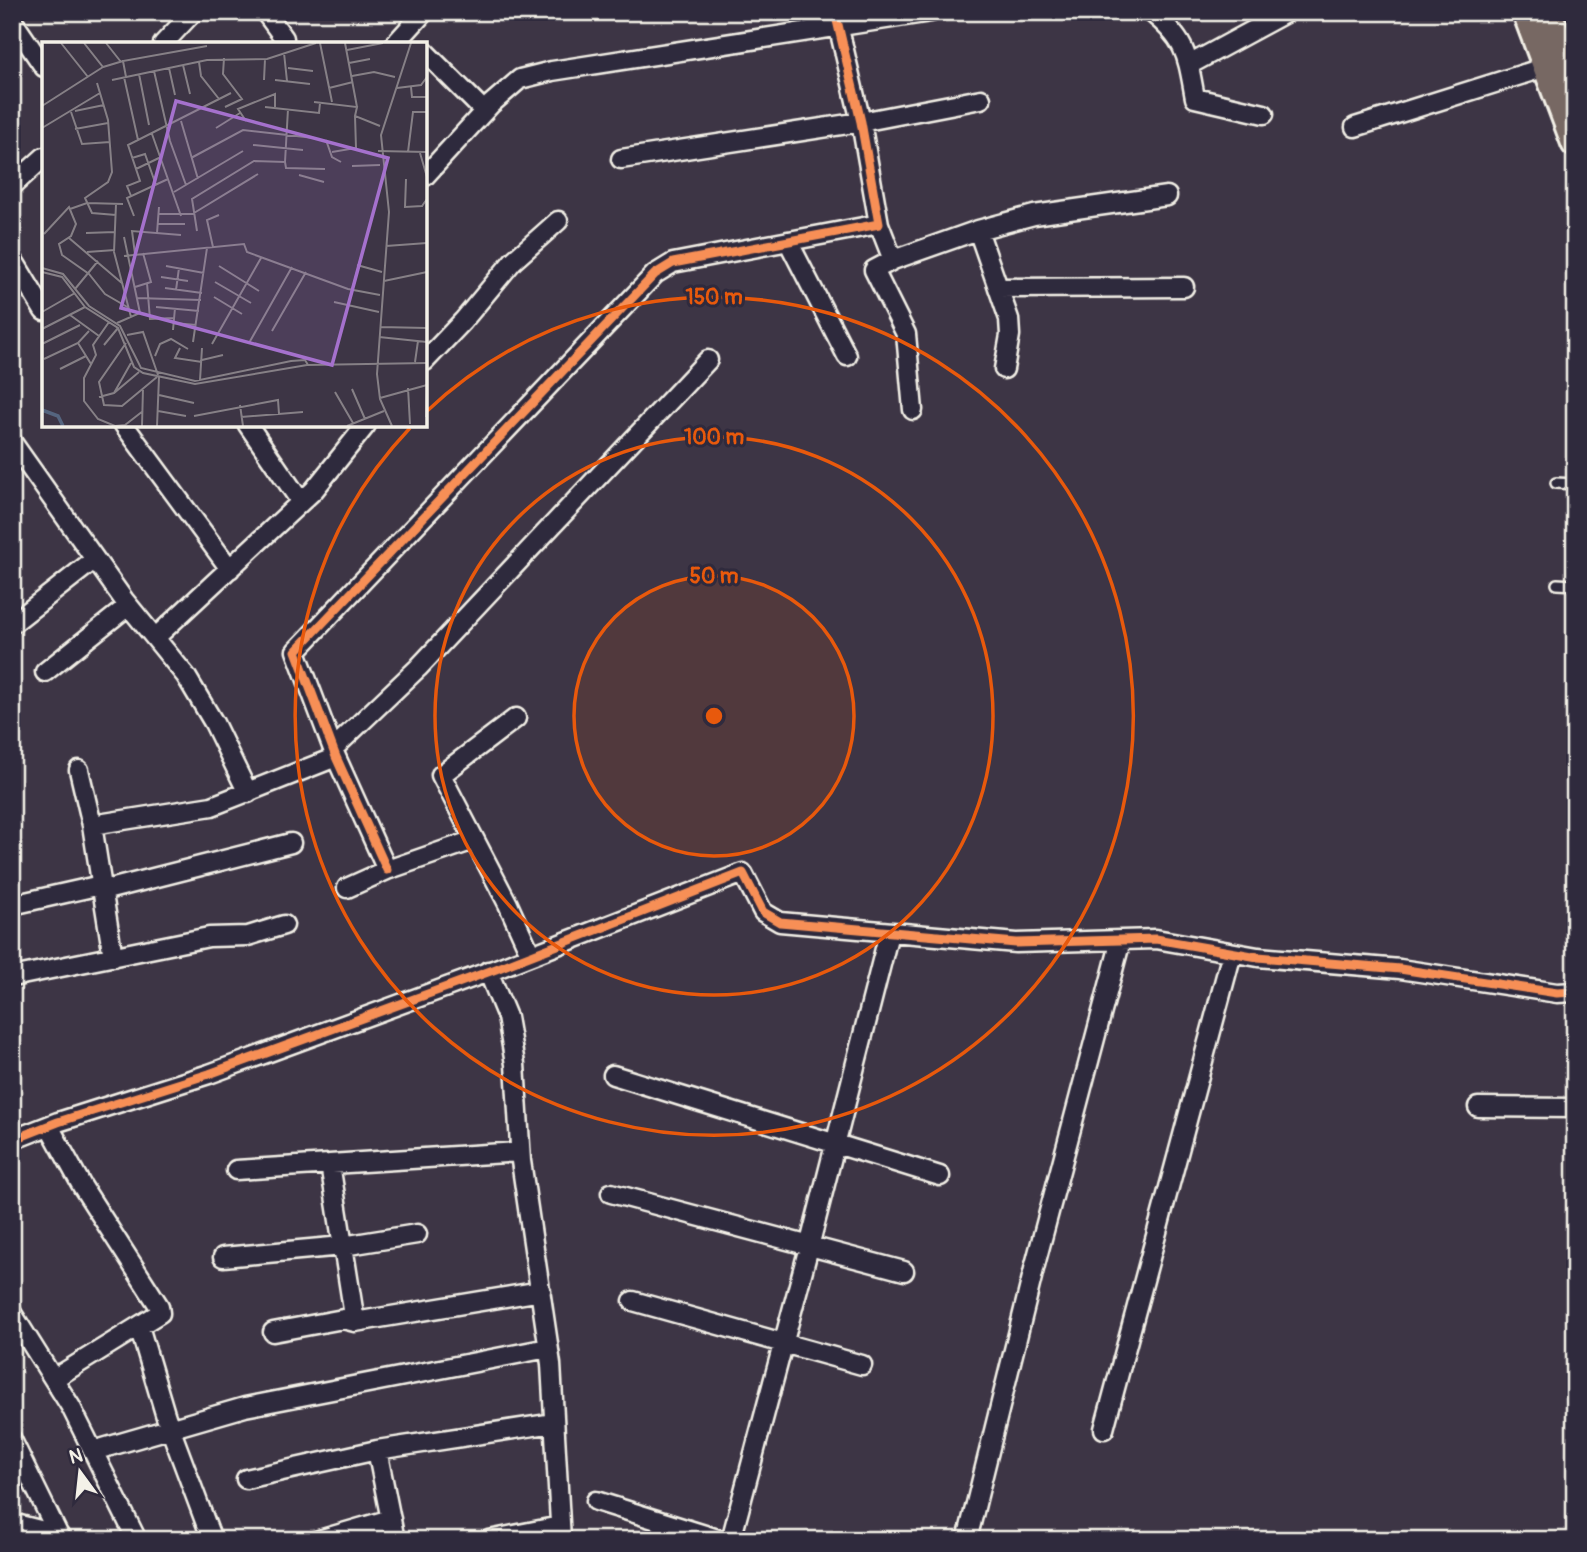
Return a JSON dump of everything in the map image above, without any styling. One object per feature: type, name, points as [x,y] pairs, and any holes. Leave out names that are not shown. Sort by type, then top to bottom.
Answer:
[{"type":"main road","points":[[1526,12],[1575,142]]},
{"type":"main road","points":[[1548,12],[1575,85]]},
{"type":"street","points":[[165,42],[193,12]]},
{"type":"street","points":[[265,12],[284,38]]},
{"type":"street","points":[[406,40],[424,12]]},
{"type":"street","points":[[427,174],[485,111],[520,79],[837,19],[931,12]]},
{"type":"street","points":[[1151,12],[1182,42],[1195,98],[1264,114]]},
{"type":"street","points":[[1189,65],[1287,12]]},
{"type":"street","points":[[837,19],[861,122],[879,224],[893,260]]},
{"type":"street","points":[[12,20],[42,64]]},
{"type":"street","points":[[427,54],[485,111]]},
{"type":"street","points":[[1355,127],[1546,67]]},
{"type":"street","points":[[621,159],[861,122],[981,99]]},
{"type":"street","points":[[12,186],[42,159]]},
{"type":"street","points":[[913,410],[906,334],[874,270],[893,260],[978,230],[1034,215],[1167,196]]},
{"type":"street","points":[[427,359],[513,261],[558,221]]},
{"type":"street","points":[[387,870],[334,753],[296,651],[655,274],[673,263],[879,224]]},
{"type":"street","points":[[978,230],[1009,319],[1010,335],[1004,369]]},
{"type":"street","points":[[788,241],[847,356]]},
{"type":"street","points":[[12,258],[42,308]]},
{"type":"street","points":[[998,288],[1184,288]]},
{"type":"street","points":[[92,825],[212,806],[248,793],[334,753],[418,668],[708,360]]},
{"type":"street","points":[[125,427],[230,569]]},
{"type":"street","points":[[249,427],[301,502]]},
{"type":"street","points":[[155,638],[314,490],[364,427]]},
{"type":"street","points":[[12,442],[128,606],[186,676],[214,723],[248,793]]},
{"type":"street","points":[[13,622],[95,559]]},
{"type":"street","points":[[45,672],[128,606]]},
{"type":"street","points":[[516,719],[441,775],[508,904],[531,955]]},
{"type":"street","points":[[79,771],[92,825],[113,957]]},
{"type":"street","points":[[347,888],[387,870],[474,840]]},
{"type":"street","points":[[12,905],[101,888],[290,843]]},
{"type":"street","points":[[12,1140],[209,1074],[743,873],[763,912],[780,922],[1016,943],[1156,939],[1258,957],[1401,969],[1557,993],[1575,992]]},
{"type":"street","points":[[12,977],[209,937],[248,936],[284,925]]},
{"type":"street","points":[[731,1540],[889,933]]},
{"type":"street","points":[[967,1540],[1035,1265],[1121,940]]},
{"type":"street","points":[[1104,1429],[1232,953]]},
{"type":"street","points":[[488,971],[511,1033],[520,1152],[548,1348],[560,1533],[489,1540]]},
{"type":"street","points":[[613,1075],[940,1176]]},
{"type":"street","points":[[1478,1107],[1575,1108]]},
{"type":"street","points":[[49,1126],[82,1186],[159,1306],[160,1312],[55,1378]]},
{"type":"street","points":[[236,1170],[520,1152]]},
{"type":"street","points":[[330,1164],[355,1322]]},
{"type":"street","points":[[611,1193],[904,1271]]},
{"type":"street","points":[[223,1257],[343,1246],[416,1234]]},
{"type":"street","points":[[273,1332],[342,1319],[355,1322],[541,1291]]},
{"type":"street","points":[[634,1301],[862,1365]]},
{"type":"street","points":[[12,1313],[55,1378],[137,1540]]},
{"type":"street","points":[[139,1326],[170,1427],[212,1540]]},
{"type":"street","points":[[93,1451],[245,1407],[548,1348]]},
{"type":"street","points":[[246,1479],[377,1450],[554,1423]]},
{"type":"street","points":[[12,1440],[60,1537]]},
{"type":"street","points":[[377,1450],[395,1540]]},
{"type":"street","points":[[596,1501],[721,1540]]},
{"type":"street","points":[[319,1540],[391,1519]]},
{"type":"street","points":[[12,1523],[60,1537]]},
{"type":"lane","points":[[1556,483],[1575,484]]},
{"type":"lane","points":[[1557,584],[1575,585]]},
{"type":"cycle path","points":[[387,870],[336,757],[296,651],[655,274],[673,263],[879,224],[861,122],[835,12]]},
{"type":"cycle path","points":[[12,1140],[58,1122],[209,1074],[496,969],[743,873],[763,912],[780,922],[1016,943],[1156,939],[1258,957],[1400,969],[1557,993],[1575,992]]}]
